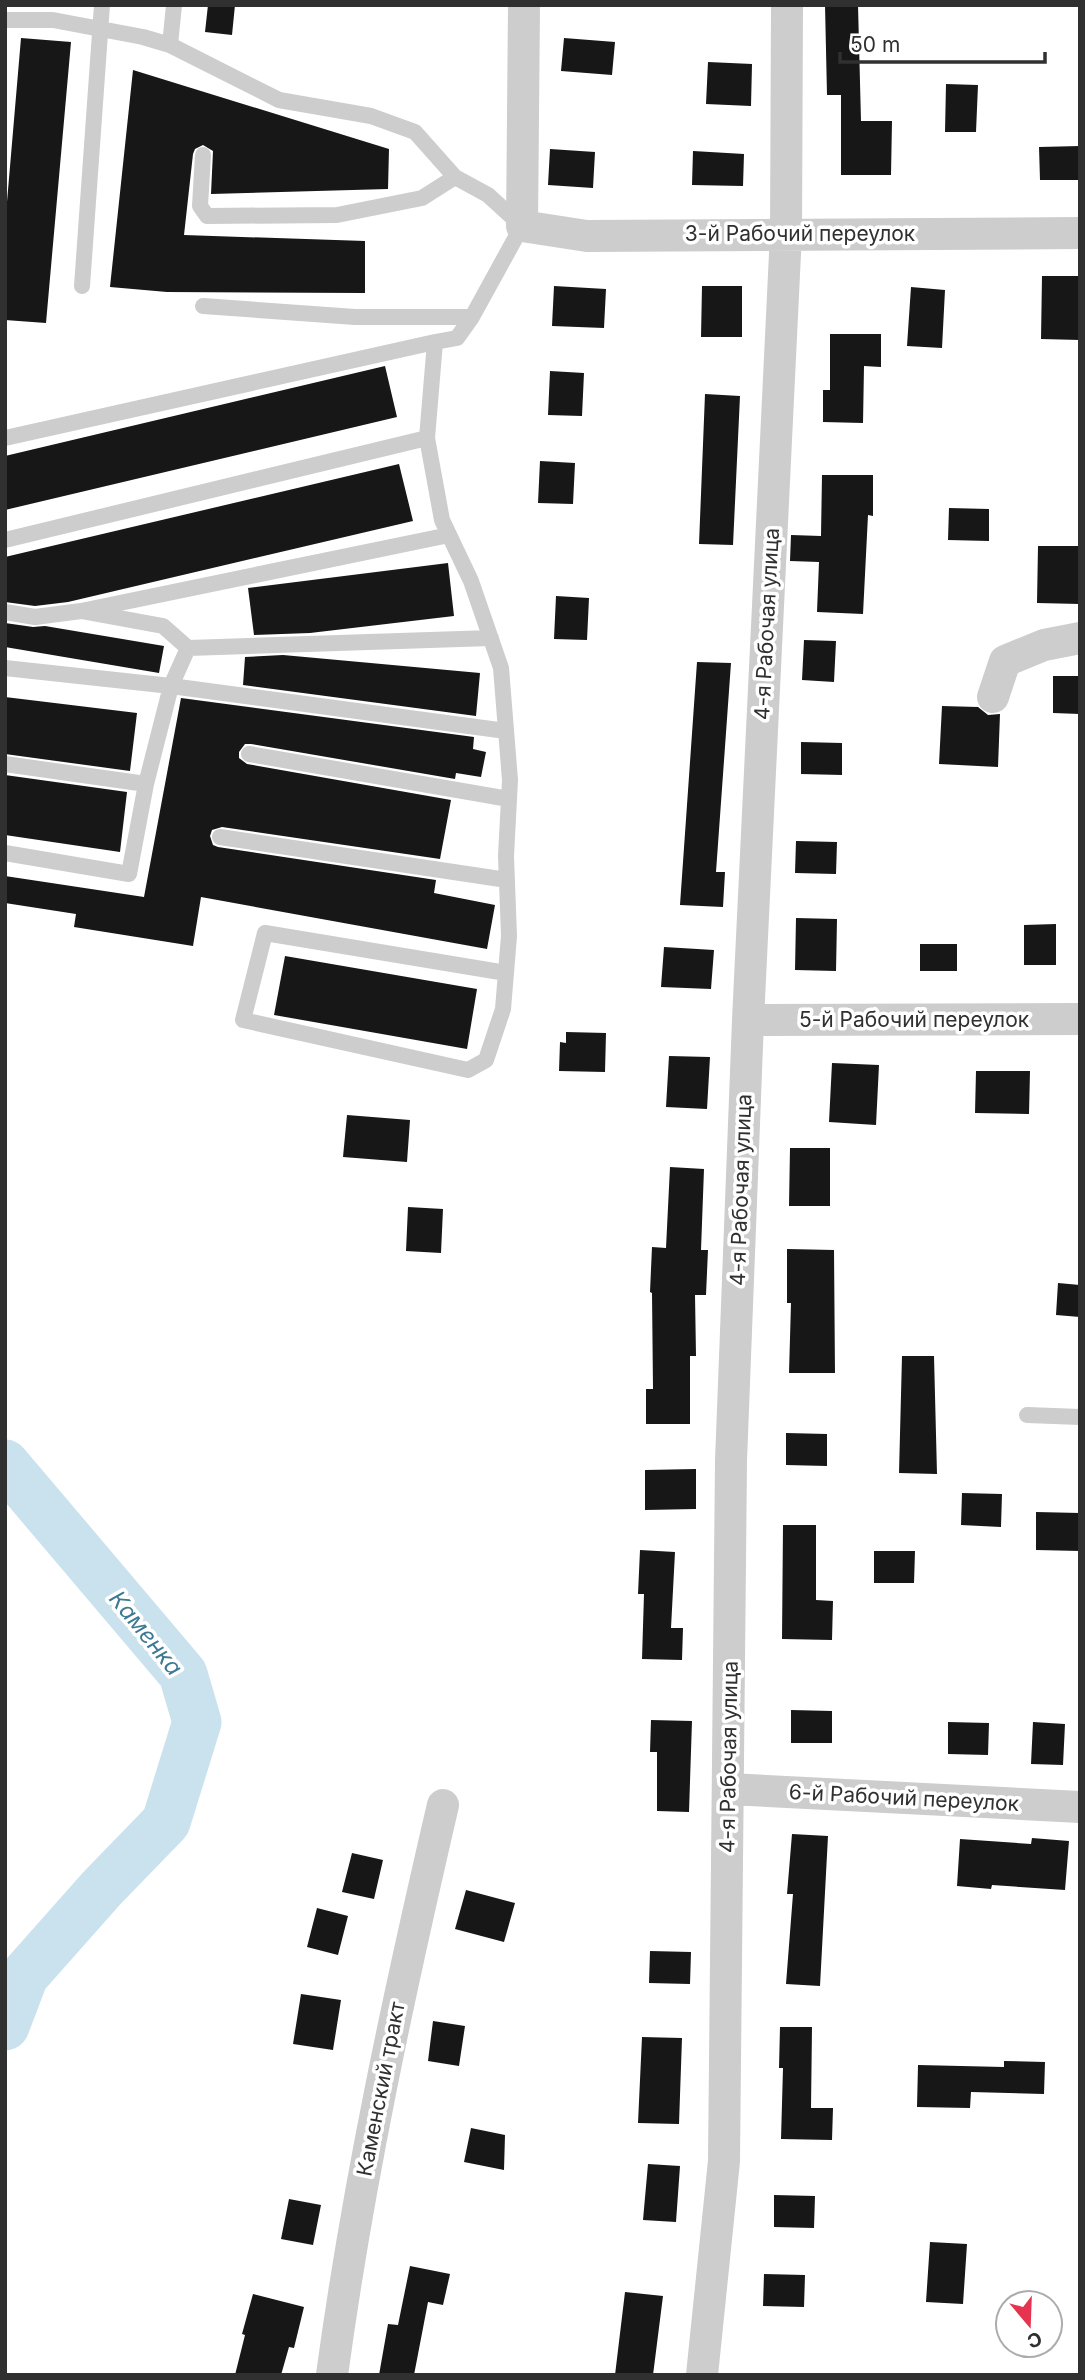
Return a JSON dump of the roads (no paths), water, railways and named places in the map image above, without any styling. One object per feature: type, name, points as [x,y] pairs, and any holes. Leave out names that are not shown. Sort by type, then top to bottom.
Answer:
[{"type":"street","points":[[522,226],[524,5]]},
{"type":"street","name":"4-я Рабочая улица","points":[[702,2375],[724,2161],[731,1461],[748,1020],[786,233],[786,5]]},
{"type":"street","name":"3-й Рабочий переулок","points":[[522,226],[587,236],[1080,233]]},
{"type":"street","points":[[993,697],[1005,661],[1044,645],[1080,638]]},
{"type":"street","name":"5-й Рабочий переулок","points":[[748,1020],[1080,1019]]},
{"type":"street","name":"6-й Рабочий переулок","points":[[729,1788],[1080,1807]]},
{"type":"street","name":"Каменский тракт","points":[[332,2375],[347,2263],[393,2022],[443,1805]]},
{"type":"lane","points":[[82,285],[102,5]]},
{"type":"lane","points":[[170,45],[174,5]]},
{"type":"lane","points":[[5,20],[53,20],[143,37],[170,45],[279,100],[371,116],[415,132],[455,177],[488,195],[522,226],[472,317],[457,338],[5,438]]},
{"type":"lane","points":[[203,155],[200,206],[207,216],[337,215],[422,198],[455,177]]},
{"type":"lane","points":[[203,306],[355,317],[472,317]]},
{"type":"lane","points":[[435,342],[427,438],[442,520],[471,581],[501,667],[509,799],[509,936],[506,973],[503,1009],[486,1060],[468,1070],[243,1020],[265,933],[506,973]]},
{"type":"lane","points":[[5,540],[427,438]]},
{"type":"lane","points":[[5,612],[35,617],[81,611],[449,536]]},
{"type":"lane","points":[[81,611],[163,626],[188,648],[491,638]]},
{"type":"lane","points":[[5,853],[129,874],[146,784],[171,686],[188,648]]},
{"type":"lane","points":[[5,668],[171,686],[506,731]]},
{"type":"lane","points":[[249,754],[509,799]]},
{"type":"lane","points":[[5,764],[146,784]]},
{"type":"lane","points":[[220,837],[507,880]]},
{"type":"lane","points":[[1027,1415],[1080,1417]]},
{"type":"waterway","name":"Каменка","points":[[5,1464],[183,1674],[197,1722],[166,1822],[102,1888],[24,1976],[5,2026]]}]
